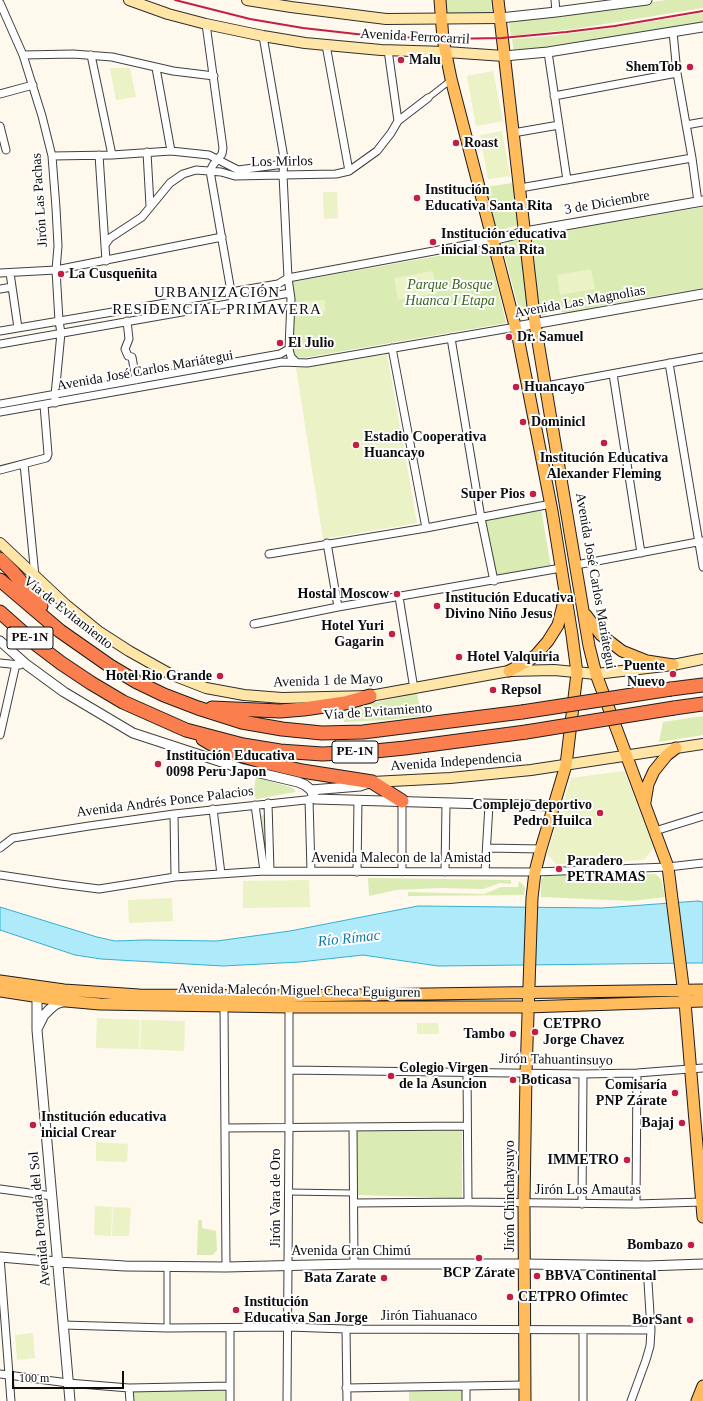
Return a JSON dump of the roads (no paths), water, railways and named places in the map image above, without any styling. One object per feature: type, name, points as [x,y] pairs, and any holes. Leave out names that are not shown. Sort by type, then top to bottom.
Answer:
[{"type":"highway","points":[[0,559],[12,571],[60,631]]},
{"type":"highway","name":"Vía de Evitamiento","points":[[0,580],[60,631],[110,666],[137,682],[164,695],[198,708],[261,726],[322,733],[363,732],[522,712],[703,685]]},
{"type":"highway","name":"PE-1N","points":[[0,612],[36,644],[61,663],[123,702],[186,730],[243,745],[280,751],[322,754],[372,751],[526,732],[703,704]]},
{"type":"highway","points":[[198,708],[233,708],[280,711],[304,710],[370,696]]},
{"type":"highway","points":[[186,730],[220,749],[244,757],[302,771],[372,782],[402,801]]},
{"type":"main road","name":"Avenida Ferrocarril","points":[[247,0],[386,19],[500,18]]},
{"type":"main road","points":[[440,0],[441,19],[451,79],[516,327],[551,504],[577,672],[566,765],[535,872],[532,898],[528,988]]},
{"type":"main road","name":"Avenida José Carlos Mariátegui","points":[[498,0],[535,324],[589,646],[596,674],[668,867],[685,1002],[703,1217]]},
{"type":"main road","name":"Avenida Ferrocarril","points":[[133,2],[168,14],[206,24],[263,36],[326,45],[504,56]]},
{"type":"main road","name":"Avenida 1 de Mayo","points":[[0,543],[66,605],[98,631],[129,651],[170,674],[206,688],[244,695],[282,698],[370,696],[509,671],[539,670],[596,674],[703,659]]},
{"type":"main road","points":[[509,671],[536,655],[548,641],[558,625],[562,614],[565,589]]},
{"type":"main road","points":[[583,609],[601,635],[622,651],[647,661],[660,664],[673,664]]},
{"type":"main road","points":[[566,765],[703,744]]},
{"type":"main road","points":[[645,802],[648,784],[654,771],[667,755],[676,748]]},
{"type":"main road","name":"Avenida Independencia","points":[[372,782],[450,778],[566,765]]},
{"type":"main road","name":"Avenida Malecón Miguel Checa Eguiguren","points":[[0,981],[66,1001],[100,1004],[289,1007],[527,1007],[703,1001]]},
{"type":"main road","name":"Avenida Malecón Miguel Checa Eguiguren","points":[[0,991],[289,996],[528,988],[683,986],[703,990]]},
{"type":"main road","name":"Jirón Chinchaysuyo","points":[[525,1401],[524,1202],[528,988]]},
{"type":"main road","points":[[697,1401],[703,1387]]},
{"type":"street","points":[[0,3],[4,0]]},
{"type":"street","points":[[122,0],[133,2]]},
{"type":"street","points":[[555,0],[556,12]]},
{"type":"street","name":"Avenida Ferrocarril","points":[[500,18],[647,0]]},
{"type":"street","name":"Jirón Las Pachas","points":[[0,3],[23,55],[42,116],[52,156],[58,246],[56,270],[58,321],[61,333],[55,403]]},
{"type":"street","points":[[206,24],[223,148],[222,154],[210,171],[233,303]]},
{"type":"street","name":"Avenida Ferrocarril","points":[[504,56],[548,52],[703,28]]},
{"type":"street","points":[[672,32],[677,73],[700,201]]},
{"type":"street","points":[[263,36],[284,158],[283,176],[291,309],[289,350],[291,357],[296,362]]},
{"type":"street","points":[[326,45],[349,171]]},
{"type":"street","points":[[388,50],[398,121]]},
{"type":"street","points":[[548,52],[567,180]]},
{"type":"street","points":[[23,55],[91,55],[112,57],[156,68],[214,76]]},
{"type":"street","points":[[91,55],[112,155]]},
{"type":"street","points":[[156,68],[171,151]]},
{"type":"street","points":[[554,96],[677,73]]},
{"type":"street","name":"Los Mirlos","points":[[105,245],[110,238],[142,217],[170,183],[183,174],[196,170],[235,176],[336,174],[349,171],[377,151],[398,121],[451,79]]},
{"type":"street","points":[[0,94],[33,85]]},
{"type":"street","points":[[686,125],[703,122]]},
{"type":"street","points":[[513,133],[559,124]]},
{"type":"street","points":[[0,126],[6,150]]},
{"type":"street","points":[[52,156],[99,156],[171,151],[209,155],[238,170],[284,164]]},
{"type":"street","points":[[147,152],[150,206]]},
{"type":"street","points":[[99,156],[106,261]]},
{"type":"street","points":[[520,188],[692,158]]},
{"type":"street","name":"3 de Diciembre","points":[[493,240],[525,232],[700,201]]},
{"type":"street","points":[[0,273],[56,270],[222,237]]},
{"type":"street","points":[[0,331],[278,284],[288,278],[493,240]]},
{"type":"street","points":[[10,273],[18,328]]},
{"type":"street","points":[[0,289],[12,287]]},
{"type":"street","points":[[0,344],[290,293]]},
{"type":"street","name":"Avenida Las Magnolias","points":[[296,362],[307,363],[703,294]]},
{"type":"street","points":[[140,307],[141,319]]},
{"type":"street","points":[[127,322],[129,339],[125,349],[128,356],[132,357],[136,380]]},
{"type":"street","points":[[451,338],[481,518],[494,581]]},
{"type":"street","points":[[392,348],[426,528]]},
{"type":"street","name":"Avenida José Carlos Mariátegui","points":[[0,404],[280,354],[289,350]]},
{"type":"street","points":[[546,386],[703,357]]},
{"type":"street","name":"Avenida José Carlos Mariátegui","points":[[0,412],[282,362],[296,362]]},
{"type":"street","points":[[669,364],[701,542],[703,567]]},
{"type":"street","points":[[613,374],[641,553]]},
{"type":"street","points":[[0,470],[46,458],[48,454],[44,405]]},
{"type":"street","points":[[24,464],[35,576]]},
{"type":"street","points":[[269,554],[426,528],[551,504]]},
{"type":"street","points":[[576,565],[701,542]]},
{"type":"street","points":[[327,544],[338,607]]},
{"type":"street","points":[[254,624],[338,607],[494,581],[561,568]]},
{"type":"street","points":[[399,597],[414,689]]},
{"type":"street","points":[[0,641],[27,665],[64,692],[133,733],[243,769],[305,785],[312,796],[311,871]]},
{"type":"street","points":[[0,663],[27,665]]},
{"type":"street","points":[[0,735],[16,664]]},
{"type":"street","name":"Avenida Independencia","points":[[312,796],[372,782]]},
{"type":"street","name":"Avenida Andrés Ponce Palacios","points":[[0,848],[12,838],[174,814],[255,805],[312,796],[358,800],[446,804],[554,806]]},
{"type":"street","points":[[356,872],[358,800]]},
{"type":"street","points":[[402,801],[402,872]]},
{"type":"street","points":[[267,871],[268,803]]},
{"type":"street","points":[[445,872],[446,804]]},
{"type":"street","points":[[255,805],[267,871]]},
{"type":"street","points":[[485,872],[489,805]]},
{"type":"street","points":[[213,810],[221,874]]},
{"type":"street","points":[[174,814],[175,877]]},
{"type":"street","points":[[655,831],[703,816]]},
{"type":"street","points":[[487,848],[541,848]]},
{"type":"street","name":"Avenida Malecon de la Amistad","points":[[0,874],[99,889],[175,877],[267,871],[535,872],[668,867],[703,863]]},
{"type":"street","name":"Avenida Portada del Sol","points":[[36,992],[37,1030],[70,1401]]},
{"type":"street","name":"Jirón Vara de Oro","points":[[287,1401],[289,996]]},
{"type":"street","points":[[37,1030],[44,1015],[56,1004],[66,1001]]},
{"type":"street","points":[[224,1006],[226,1266]]},
{"type":"street","name":"Jirón Tahuantinsuyo","points":[[289,1070],[583,1074],[637,1073],[703,1068]]},
{"type":"street","points":[[468,1072],[468,1202]]},
{"type":"street","points":[[636,1204],[637,1073]]},
{"type":"street","points":[[582,1204],[583,1074]]},
{"type":"street","points":[[225,1128],[467,1126]]},
{"type":"street","points":[[353,1127],[354,1264]]},
{"type":"street","points":[[0,1189],[52,1196]]},
{"type":"street","points":[[289,1192],[353,1193]]},
{"type":"street","name":"Jirón Los Amautas","points":[[354,1203],[524,1202],[636,1204],[702,1202]]},
{"type":"street","points":[[0,1257],[2,1317],[11,1401]]},
{"type":"street","name":"Avenida Gran Chimú","points":[[0,1257],[125,1266],[354,1264],[647,1266],[703,1264]]},
{"type":"street","points":[[167,1266],[167,1328]]},
{"type":"street","points":[[631,1401],[650,1346],[651,1330],[647,1266]]},
{"type":"street","name":"Jirón Tiahuanaco","points":[[64,1326],[167,1328],[288,1327],[346,1329],[651,1330]]},
{"type":"street","points":[[230,1328],[230,1401]]},
{"type":"street","points":[[346,1329],[346,1401]]},
{"type":"street","points":[[583,1330],[583,1401]]},
{"type":"street","points":[[0,1374],[68,1383],[129,1388],[230,1386]]},
{"type":"street","points":[[466,1386],[466,1401]]},
{"type":"street","points":[[346,1388],[525,1386]]},
{"type":"street","points":[[129,1388],[130,1401]]},
{"type":"water","name":"Río Rímac","points":[[698,901],[703,902],[703,963],[438,966],[363,955],[300,962],[223,966],[101,959],[75,955],[0,930],[0,907],[97,937],[115,941],[217,941],[290,931],[418,906],[602,908]]},
{"type":"railway","points":[[175,0],[250,19],[303,28],[374,36],[443,39],[502,38],[566,32],[615,26],[703,11]]},
{"type":"place","name":"Malu","points":[[401,60]]},
{"type":"place","name":"ShemTob","points":[[690,67]]},
{"type":"place","name":"Roast","points":[[456,143]]},
{"type":"place","name":"Institución Educativa Santa Rita","points":[[417,198]]},
{"type":"place","name":"Institución educativa inicial Santa Rita","points":[[433,242]]},
{"type":"place","name":"La Cusqueñita","points":[[61,274]]},
{"type":"place","name":"Dr. Samuel","points":[[509,337]]},
{"type":"place","name":"El Julio","points":[[280,343]]},
{"type":"place","name":"Huancayo","points":[[516,387]]},
{"type":"place","name":"Dominicl","points":[[523,422]]},
{"type":"place","name":"Institución Educativa Alexander Fleming","points":[[604,443]]},
{"type":"place","name":"Estadio Cooperativa Huancayo","points":[[356,445]]},
{"type":"place","name":"Super Pios","points":[[533,494]]},
{"type":"place","name":"Hostal Moscow","points":[[397,594]]},
{"type":"place","name":"Institución Educativa Divino Niño Jesus","points":[[437,606]]},
{"type":"place","name":"Hotel Yuri Gagarin","points":[[392,634]]},
{"type":"place","name":"Hotel Valquiria","points":[[459,657]]},
{"type":"place","name":"Puente Nuevo","points":[[673,674]]},
{"type":"place","name":"Hotel Rio Grande","points":[[220,676]]},
{"type":"place","name":"Repsol","points":[[493,690]]},
{"type":"place","name":"Institución Educativa 0098 Peru Japon","points":[[158,764]]},
{"type":"place","name":"Complejo deportivo Pedro Huilca","points":[[600,813]]},
{"type":"place","name":"Paradero PETRAMAS","points":[[559,869]]},
{"type":"place","name":"CETPRO Jorge Chavez","points":[[535,1032]]},
{"type":"place","name":"Tambo","points":[[513,1034]]},
{"type":"place","name":"Colegio Virgen de la Asuncion","points":[[391,1076]]},
{"type":"place","name":"Boticasa","points":[[513,1080]]},
{"type":"place","name":"Comisaría PNP Zárate","points":[[675,1093]]},
{"type":"place","name":"Bajaj","points":[[682,1123]]},
{"type":"place","name":"Institución educativa inicial Crear","points":[[33,1125]]},
{"type":"place","name":"IMMETRO","points":[[627,1160]]},
{"type":"place","name":"Bombazo","points":[[691,1245]]},
{"type":"place","name":"BCP Zárate","points":[[479,1258]]},
{"type":"place","name":"BBVA Continental","points":[[537,1276]]},
{"type":"place","name":"Bata Zarate","points":[[384,1278]]},
{"type":"place","name":"CETPRO Ofimtec","points":[[510,1297]]},
{"type":"place","name":"Institución Educativa San Jorge","points":[[236,1310]]},
{"type":"place","name":"BorSant","points":[[690,1320]]},
{"type":"district","name":"URBANIZACIÓN RESIDENCIAL PRIMAVERA","points":[[217,302]]},
{"type":"park label","name":"Parque Bosque Huanca I Etapa","points":[[450,294]]}]
